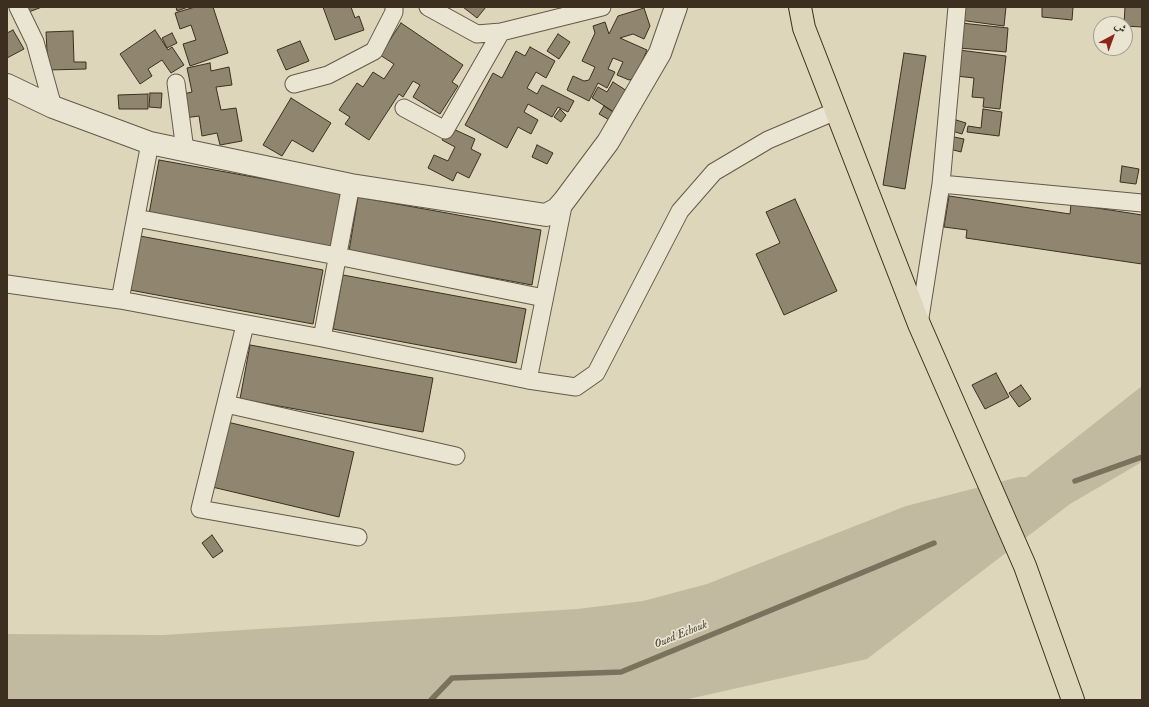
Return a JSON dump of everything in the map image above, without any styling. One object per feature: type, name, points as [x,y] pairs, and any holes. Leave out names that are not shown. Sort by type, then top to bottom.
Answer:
[{"type":"main road","points":[[800,7],[804,28],[919,324],[1024,566],[1073,700]]},
{"type":"street","points":[[18,7],[35,42],[53,107]]},
{"type":"street","points":[[294,84],[328,75],[374,51],[394,12],[394,7]]},
{"type":"street","points":[[428,7],[477,34],[500,32],[602,7]]},
{"type":"street","points":[[7,85],[53,107],[150,143],[351,185],[546,216],[557,209],[564,201],[608,142],[660,53],[676,7]]},
{"type":"street","points":[[919,324],[941,184],[957,7]]},
{"type":"street","points":[[404,108],[445,130],[500,32]]},
{"type":"street","points":[[176,83],[184,150]]},
{"type":"street","points":[[7,284],[120,300],[245,325],[322,338],[528,380],[576,387],[596,373],[652,261],[680,211],[714,172],[768,140],[836,111]]},
{"type":"street","points":[[120,300],[150,143]]},
{"type":"street","points":[[941,184],[1142,203]]},
{"type":"street","points":[[322,338],[351,185]]},
{"type":"street","points":[[528,380],[564,201]]},
{"type":"street","points":[[136,218],[337,256],[544,298]]},
{"type":"street","points":[[245,325],[200,509],[358,537]]},
{"type":"street","points":[[226,404],[456,456]]},
{"type":"shaded area","points":[[1142,386],[1142,462],[1070,504],[867,659],[684,700],[7,700],[7,634],[163,635],[577,609],[643,601],[707,584],[906,506],[1019,477],[1026,477]]},
{"type":"building","points":[[23,7],[42,7],[26,13]]},
{"type":"building","points":[[176,7],[188,7],[177,11]]},
{"type":"building","points":[[195,7],[213,7],[228,53],[190,66],[183,44],[196,40],[191,25],[180,29],[175,13]]},
{"type":"building","points":[[323,7],[351,7],[355,18],[359,16],[364,30],[335,40]]},
{"type":"building","points":[[463,7],[486,7],[477,18]]},
{"type":"building","points":[[961,7],[1006,7],[1004,26],[959,20]]},
{"type":"building","points":[[1042,7],[1073,7],[1072,20],[1042,17]]},
{"type":"building","points":[[1125,7],[1142,7],[1142,27],[1133,26],[1133,16],[1124,16]]},
{"type":"building","points":[[644,8],[650,26],[644,39],[633,34],[620,38],[647,50],[635,78],[629,80],[617,75],[623,62],[613,58],[608,69],[615,72],[607,88],[598,83],[589,101],[567,90],[573,76],[584,81],[589,80],[595,67],[582,61],[595,33],[593,26],[605,22],[609,34],[618,16]]},
{"type":"building","points":[[401,23],[463,65],[452,82],[458,86],[440,114],[413,97],[420,85],[413,81],[403,97],[399,94],[369,140],[345,124],[350,117],[339,110],[357,83],[363,87],[373,72],[384,79],[394,64],[380,55]]},
{"type":"building","points":[[961,23],[1008,28],[1006,52],[959,48]]},
{"type":"building","points":[[13,30],[24,49],[7,58],[7,33]]},
{"type":"building","points":[[155,30],[168,50],[172,47],[184,65],[171,73],[162,60],[148,69],[152,76],[140,84],[120,54]]},
{"type":"building","points":[[73,31],[74,62],[86,62],[86,69],[48,70],[46,32]]},
{"type":"building","points":[[172,33],[177,43],[167,48],[162,38]]},
{"type":"building","points":[[558,34],[570,42],[559,59],[547,51]]},
{"type":"building","points":[[300,41],[309,61],[286,70],[277,50]]},
{"type":"building","points":[[530,47],[555,61],[546,78],[536,72],[527,88],[537,94],[542,85],[574,101],[568,112],[558,107],[552,117],[528,104],[524,112],[538,120],[531,134],[518,127],[507,148],[465,125],[493,73],[502,78],[516,51],[525,56]]},
{"type":"building","points":[[959,50],[1006,56],[1000,109],[983,107],[984,98],[972,97],[974,78],[956,76]]},
{"type":"building","points":[[904,53],[926,56],[905,189],[883,185]]},
{"type":"building","points":[[210,63],[211,71],[229,67],[232,85],[216,87],[221,110],[236,108],[242,141],[220,145],[217,133],[202,136],[199,116],[184,118],[179,95],[192,92],[187,68]]},
{"type":"building","points":[[613,82],[627,91],[614,112],[592,98],[598,87],[607,92]]},
{"type":"building","points":[[150,93],[162,93],[161,108],[149,107]]},
{"type":"building","points":[[148,94],[148,109],[119,109],[118,95]]},
{"type":"building","points":[[291,98],[331,123],[313,152],[292,140],[282,156],[263,145]]},
{"type":"building","points":[[604,106],[616,114],[611,121],[599,114]]},
{"type":"building","points":[[560,109],[566,115],[561,122],[554,117]]},
{"type":"building","points":[[983,109],[1002,112],[999,136],[967,132],[968,126],[981,128]]},
{"type":"building","points":[[956,120],[966,123],[962,134],[952,131]]},
{"type":"building","points":[[449,127],[475,139],[471,149],[481,154],[469,178],[457,172],[453,181],[428,168],[434,155],[448,161],[455,147],[442,140]]},
{"type":"building","points":[[954,137],[964,139],[961,152],[950,149]]},
{"type":"building","points":[[537,145],[553,153],[547,164],[532,157]]},
{"type":"building","points":[[159,160],[342,193],[332,247],[149,214]]},
{"type":"building","points":[[1122,166],[1139,169],[1136,184],[1120,182]]},
{"type":"building","points":[[949,196],[1070,214],[1071,204],[1142,215],[1142,264],[966,238],[967,230],[944,227]]},
{"type":"building","points":[[358,197],[541,230],[532,285],[349,251]]},
{"type":"building","points":[[795,199],[837,291],[784,315],[756,254],[780,243],[766,212]]},
{"type":"building","points":[[140,236],[323,270],[313,324],[130,290]]},
{"type":"building","points":[[343,275],[526,309],[516,363],[333,329]]},
{"type":"building","points":[[250,345],[433,378],[423,432],[240,399]]},
{"type":"building","points":[[996,373],[1009,397],[985,409],[972,385]]},
{"type":"building","points":[[1021,385],[1031,399],[1019,407],[1009,393]]},
{"type":"building","points":[[223,421],[354,452],[339,517],[208,486]]},
{"type":"building","points":[[212,535],[223,551],[213,558],[202,543]]},
{"type":"waterway","name":"Oued Echouk","points":[[1075,481],[1142,457]]},
{"type":"waterway","name":"Oued Echouk","points":[[431,700],[452,678],[621,672],[934,543]]}]
